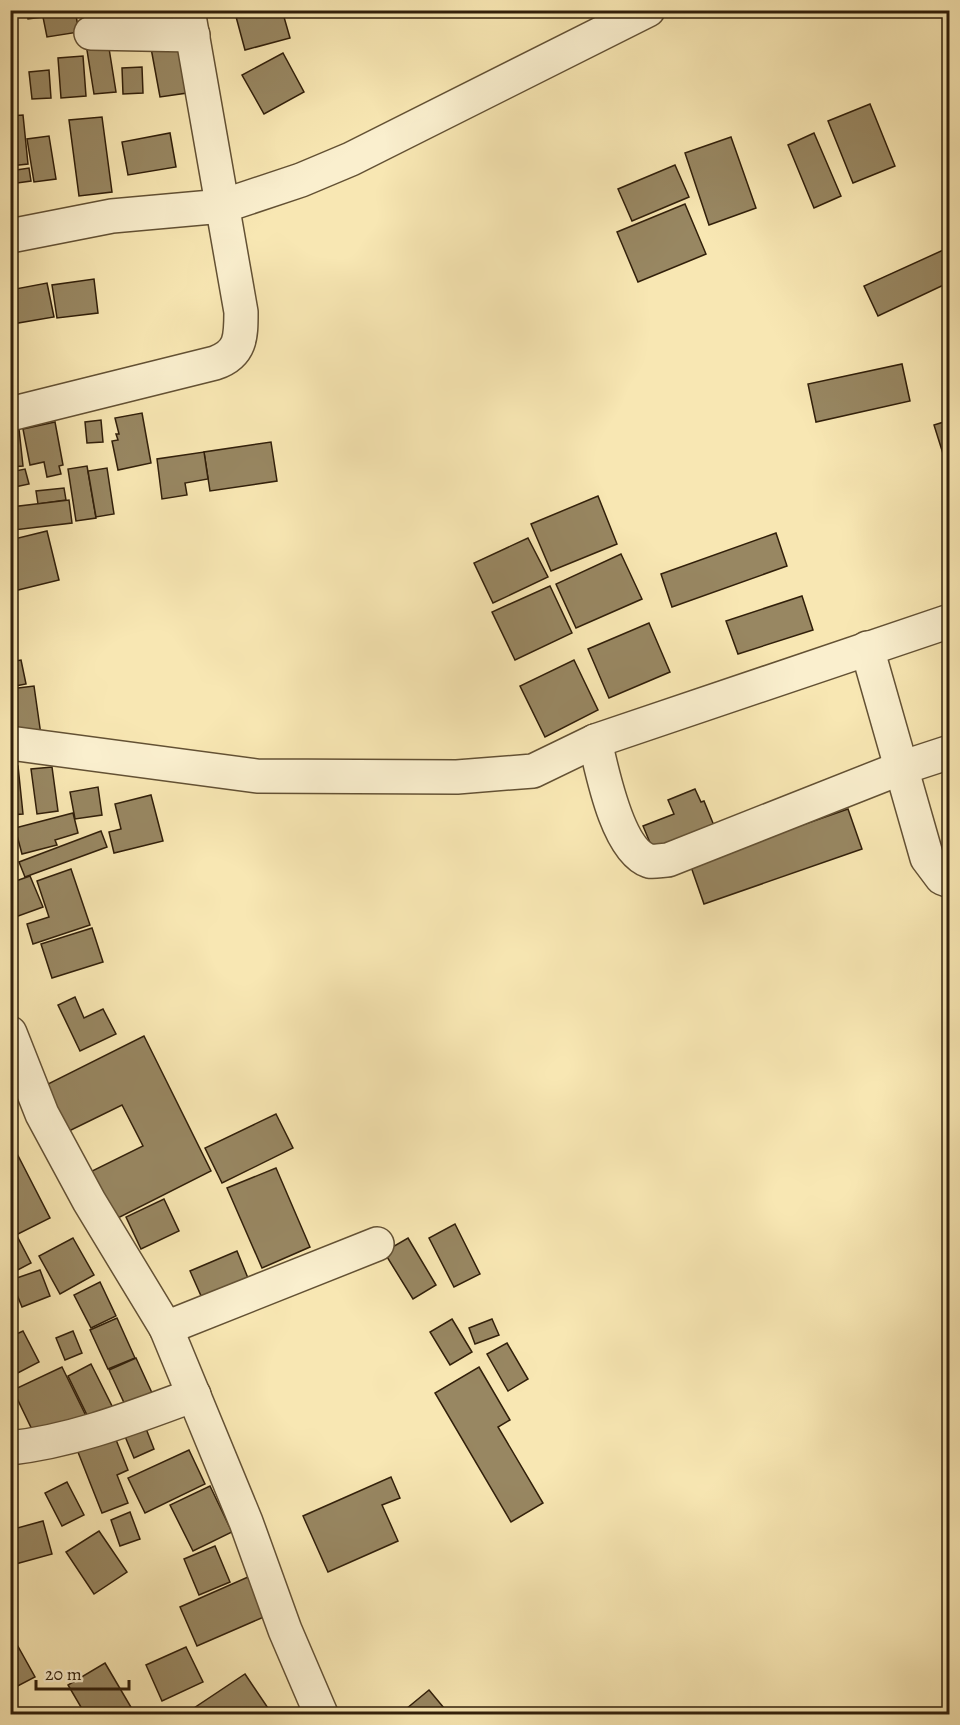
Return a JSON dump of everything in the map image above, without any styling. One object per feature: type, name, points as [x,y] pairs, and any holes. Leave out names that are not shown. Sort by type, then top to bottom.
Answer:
[{"type":"street","points":[[10,236],[112,216],[222,206],[301,180],[351,159],[648,10]]},
{"type":"street","points":[[10,414],[215,363],[227,359],[235,352],[241,338],[241,312],[190,23],[91,33]]},
{"type":"street","points":[[10,743],[257,776],[457,777],[533,771],[595,741],[950,621]]},
{"type":"street","points":[[867,648],[927,858],[942,878],[950,881]]},
{"type":"street","points":[[595,741],[608,795],[630,846],[649,861],[668,860],[901,768],[950,752]]},
{"type":"street","points":[[10,1033],[42,1114],[89,1201],[166,1328],[246,1522],[285,1630],[321,1714]]},
{"type":"street","points":[[166,1328],[377,1244]]},
{"type":"street","points":[[10,1448],[43,1445],[99,1429],[194,1395]]},
{"type":"building","points":[[26,10],[75,10],[79,32],[47,37],[43,17],[28,19]]},
{"type":"building","points":[[129,10],[173,10],[174,22],[131,28]]},
{"type":"building","points":[[244,10],[282,10],[290,38],[245,50],[235,13]]},
{"type":"building","points":[[108,42],[116,92],[94,94],[86,44]]},
{"type":"building","points":[[179,43],[187,93],[160,97],[151,48]]},
{"type":"building","points":[[283,53],[304,92],[264,114],[242,75]]},
{"type":"building","points":[[83,56],[86,96],[61,98],[58,58]]},
{"type":"building","points":[[142,67],[143,93],[123,94],[122,68]]},
{"type":"building","points":[[49,70],[51,98],[32,99],[29,72]]},
{"type":"building","points":[[870,104],[895,166],[853,183],[828,121]]},
{"type":"building","points":[[23,115],[28,164],[10,166],[10,116]]},
{"type":"building","points":[[102,117],[112,192],[79,196],[69,120]]},
{"type":"building","points":[[170,133],[176,167],[128,175],[122,142]]},
{"type":"building","points":[[814,133],[841,196],[814,208],[788,145]]},
{"type":"building","points":[[49,136],[56,179],[34,182],[27,139]]},
{"type":"building","points":[[731,137],[756,208],[709,225],[685,153]]},
{"type":"building","points":[[675,165],[689,197],[632,221],[618,189]]},
{"type":"building","points":[[29,168],[31,181],[10,184],[10,171]]},
{"type":"building","points":[[685,204],[706,254],[638,282],[617,232]]},
{"type":"building","points":[[950,247],[950,282],[878,316],[864,286]]},
{"type":"building","points":[[94,279],[98,313],[57,318],[52,285]]},
{"type":"building","points":[[47,283],[54,317],[12,324],[10,290]]},
{"type":"building","points":[[902,364],[910,401],[816,422],[808,384]]},
{"type":"building","points":[[142,413],[151,463],[118,470],[112,441],[118,440],[116,434],[119,434],[115,418]]},
{"type":"building","points":[[101,420],[103,442],[87,443],[85,422]]},
{"type":"building","points":[[950,420],[950,476],[934,425]]},
{"type":"building","points":[[55,422],[63,465],[59,466],[61,474],[47,477],[44,462],[30,465],[23,429]]},
{"type":"building","points":[[19,429],[23,466],[10,467],[10,430]]},
{"type":"building","points":[[271,442],[277,481],[210,491],[204,452]]},
{"type":"building","points":[[204,452],[208,479],[185,483],[187,495],[162,499],[157,459]]},
{"type":"building","points":[[87,466],[96,518],[76,521],[68,469]]},
{"type":"building","points":[[107,468],[114,514],[96,517],[88,471]]},
{"type":"building","points":[[25,469],[29,484],[10,488],[10,472]]},
{"type":"building","points":[[64,488],[66,500],[38,504],[36,491]]},
{"type":"building","points":[[598,496],[617,544],[551,571],[531,524]]},
{"type":"building","points":[[69,500],[72,523],[14,530],[11,507]]},
{"type":"building","points":[[47,531],[59,580],[10,592],[10,540]]},
{"type":"building","points":[[776,533],[787,566],[672,607],[661,574]]},
{"type":"building","points":[[528,538],[548,577],[493,603],[474,563]]},
{"type":"building","points":[[621,554],[642,599],[576,628],[556,584]]},
{"type":"building","points":[[550,586],[572,633],[515,660],[492,612]]},
{"type":"building","points":[[802,596],[813,630],[738,654],[726,621]]},
{"type":"building","points":[[649,623],[670,672],[609,698],[588,649]]},
{"type":"building","points":[[21,660],[26,684],[10,687],[10,662]]},
{"type":"building","points":[[574,660],[598,710],[545,737],[520,686]]},
{"type":"building","points":[[34,686],[41,735],[15,738],[10,689]]},
{"type":"building","points":[[10,766],[18,766],[23,814],[10,815]]},
{"type":"building","points":[[52,767],[58,811],[37,814],[31,769]]},
{"type":"building","points":[[98,787],[102,815],[75,819],[70,792]]},
{"type":"building","points":[[695,789],[701,802],[704,801],[717,833],[656,857],[643,826],[674,814],[668,800]]},
{"type":"building","points":[[151,795],[163,841],[114,853],[109,832],[121,829],[115,804]]},
{"type":"building","points":[[848,809],[862,849],[704,904],[690,864]]},
{"type":"building","points":[[73,813],[78,833],[55,840],[57,845],[22,854],[15,828]]},
{"type":"building","points":[[101,831],[107,847],[25,877],[19,862]]},
{"type":"building","points":[[71,869],[90,925],[33,944],[27,924],[49,917],[37,881]]},
{"type":"building","points":[[30,876],[43,907],[10,919],[10,883]]},
{"type":"building","points":[[92,928],[103,962],[52,978],[41,944]]},
{"type":"building","points":[[75,997],[84,1018],[103,1009],[116,1034],[80,1051],[58,1005]]},
{"type":"building","points":[[144,1036],[211,1171],[106,1224],[82,1176],[143,1146],[122,1105],[65,1133],[42,1087]]},
{"type":"building","points":[[276,1114],[293,1148],[222,1183],[205,1148]]},
{"type":"building","points":[[10,1140],[50,1218],[10,1238]]},
{"type":"building","points":[[276,1168],[310,1247],[262,1268],[227,1188]]},
{"type":"building","points":[[164,1199],[179,1231],[141,1249],[126,1217]]},
{"type":"building","points":[[455,1224],[480,1274],[454,1287],[429,1238]]},
{"type":"building","points":[[16,1234],[31,1263],[10,1274],[10,1238]]},
{"type":"building","points":[[73,1238],[94,1275],[60,1294],[39,1256]]},
{"type":"building","points":[[408,1238],[436,1285],[413,1299],[384,1252]]},
{"type":"building","points":[[237,1251],[252,1288],[206,1307],[190,1271]]},
{"type":"building","points":[[40,1270],[50,1296],[22,1307],[11,1280]]},
{"type":"building","points":[[100,1282],[116,1316],[91,1328],[74,1295]]},
{"type":"building","points":[[117,1318],[135,1358],[108,1369],[90,1330]]},
{"type":"building","points":[[452,1319],[472,1352],[450,1365],[430,1332]]},
{"type":"building","points":[[492,1319],[499,1335],[475,1344],[469,1328]]},
{"type":"building","points":[[23,1331],[39,1362],[10,1377],[10,1337]]},
{"type":"building","points":[[73,1331],[82,1353],[65,1360],[56,1338]]},
{"type":"building","points":[[507,1343],[528,1379],[508,1391],[487,1354]]},
{"type":"building","points":[[136,1358],[153,1395],[126,1407],[109,1370]]},
{"type":"building","points":[[91,1364],[113,1408],[89,1419],[68,1376]]},
{"type":"building","points":[[62,1367],[88,1420],[39,1444],[13,1390]]},
{"type":"building","points":[[479,1367],[510,1420],[498,1427],[543,1503],[511,1522],[435,1393]]},
{"type":"building","points":[[145,1426],[154,1449],[134,1458],[124,1434]]},
{"type":"building","points":[[111,1427],[128,1470],[117,1475],[128,1503],[102,1513],[74,1442]]},
{"type":"building","points":[[189,1450],[205,1484],[145,1513],[128,1478]]},
{"type":"building","points":[[391,1477],[400,1498],[382,1505],[398,1541],[328,1572],[303,1516]]},
{"type":"building","points":[[67,1482],[84,1515],[62,1526],[45,1493]]},
{"type":"building","points":[[210,1486],[232,1532],[193,1551],[170,1505]]},
{"type":"building","points":[[130,1512],[140,1539],[120,1546],[111,1520]]},
{"type":"building","points":[[43,1521],[52,1554],[12,1565],[10,1530]]},
{"type":"building","points":[[99,1531],[127,1572],[94,1594],[66,1552]]},
{"type":"building","points":[[215,1546],[230,1582],[199,1595],[184,1559]]},
{"type":"building","points":[[248,1577],[266,1616],[197,1646],[180,1607]]},
{"type":"building","points":[[10,1632],[35,1677],[10,1690]]},
{"type":"building","points":[[186,1647],[203,1682],[162,1701],[146,1665]]},
{"type":"building","points":[[105,1663],[135,1714],[85,1714],[68,1685]]},
{"type":"building","points":[[245,1674],[272,1714],[185,1714]]},
{"type":"building","points":[[429,1690],[449,1714],[400,1714]]}]
